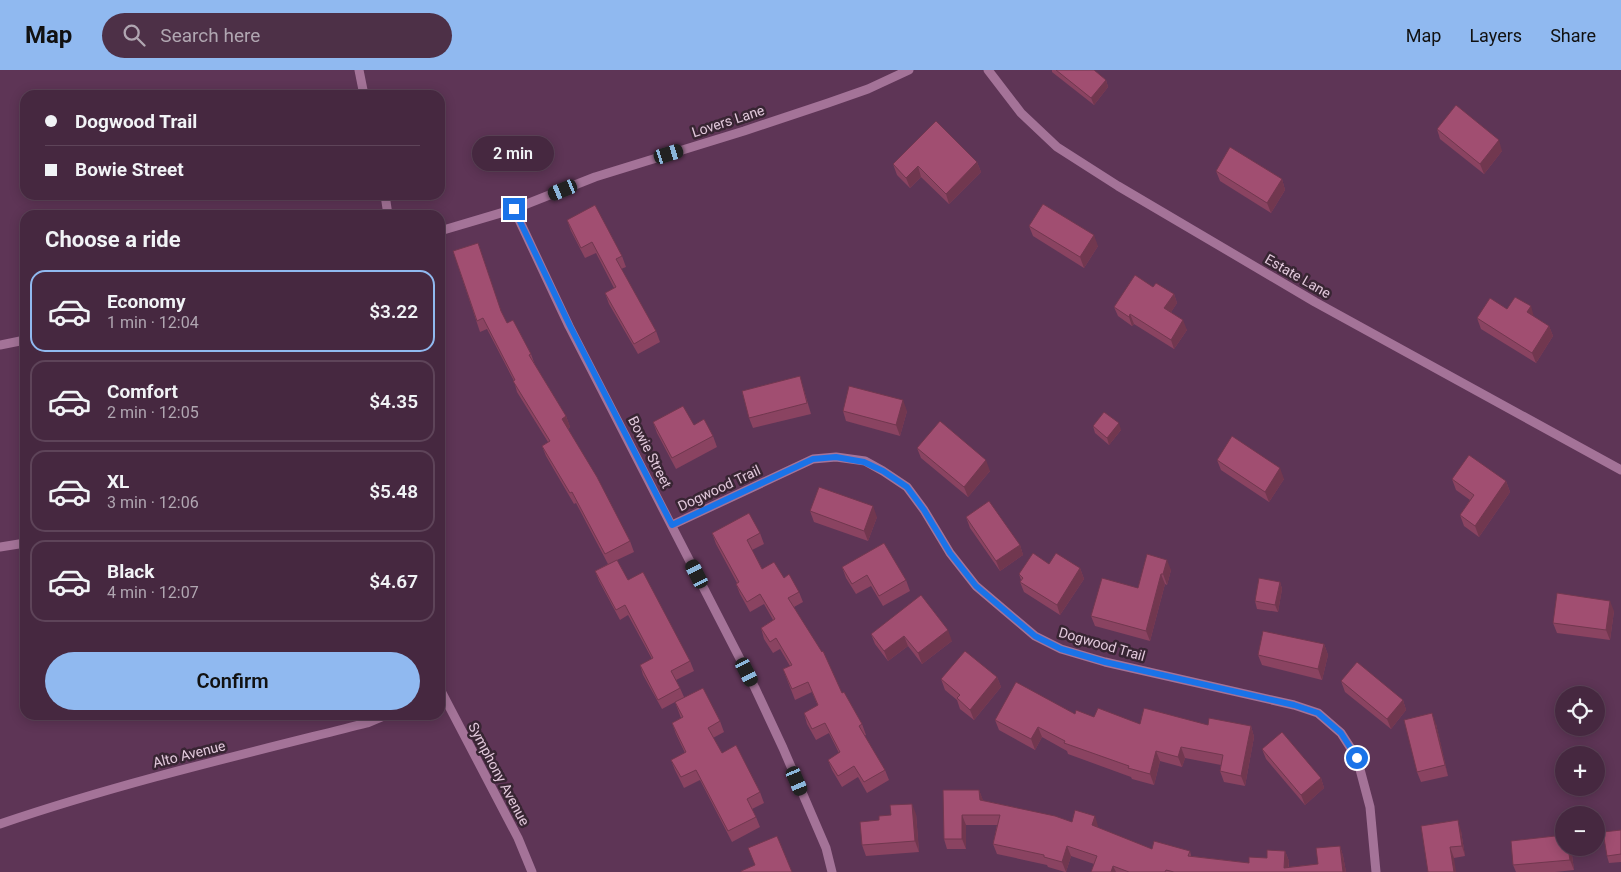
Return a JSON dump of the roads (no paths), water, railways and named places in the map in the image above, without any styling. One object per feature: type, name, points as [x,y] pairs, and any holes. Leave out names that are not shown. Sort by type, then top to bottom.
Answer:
[{"type":"street","points":[[359,70],[363,90]]},
{"type":"street","name":"Lovers Lane","points":[[445,230],[514,209],[595,177],[744,131],[836,100],[909,70]]},
{"type":"street","name":"Estate Lane","points":[[988,70],[1021,113],[1056,147],[1118,186],[1315,302],[1621,470]]},
{"type":"street","name":"Bowie Street","points":[[514,209],[570,326],[755,688],[826,848],[832,872]]},
{"type":"street","points":[[0,345],[20,341]]},
{"type":"street","name":"Dogwood Trail","points":[[672,525],[813,459],[836,457],[864,462],[883,471],[907,487],[924,510],[950,553],[976,586],[1035,636],[1061,649],[1105,662],[1294,705],[1318,713],[1341,733],[1357,758],[1370,807],[1376,872]]},
{"type":"street","points":[[0,547],[20,544]]},
{"type":"street","name":"Symphony Avenue","points":[[445,699],[518,838],[532,872]]},
{"type":"street","name":"Alto Avenue","points":[[0,824],[89,795],[374,720]]}]
